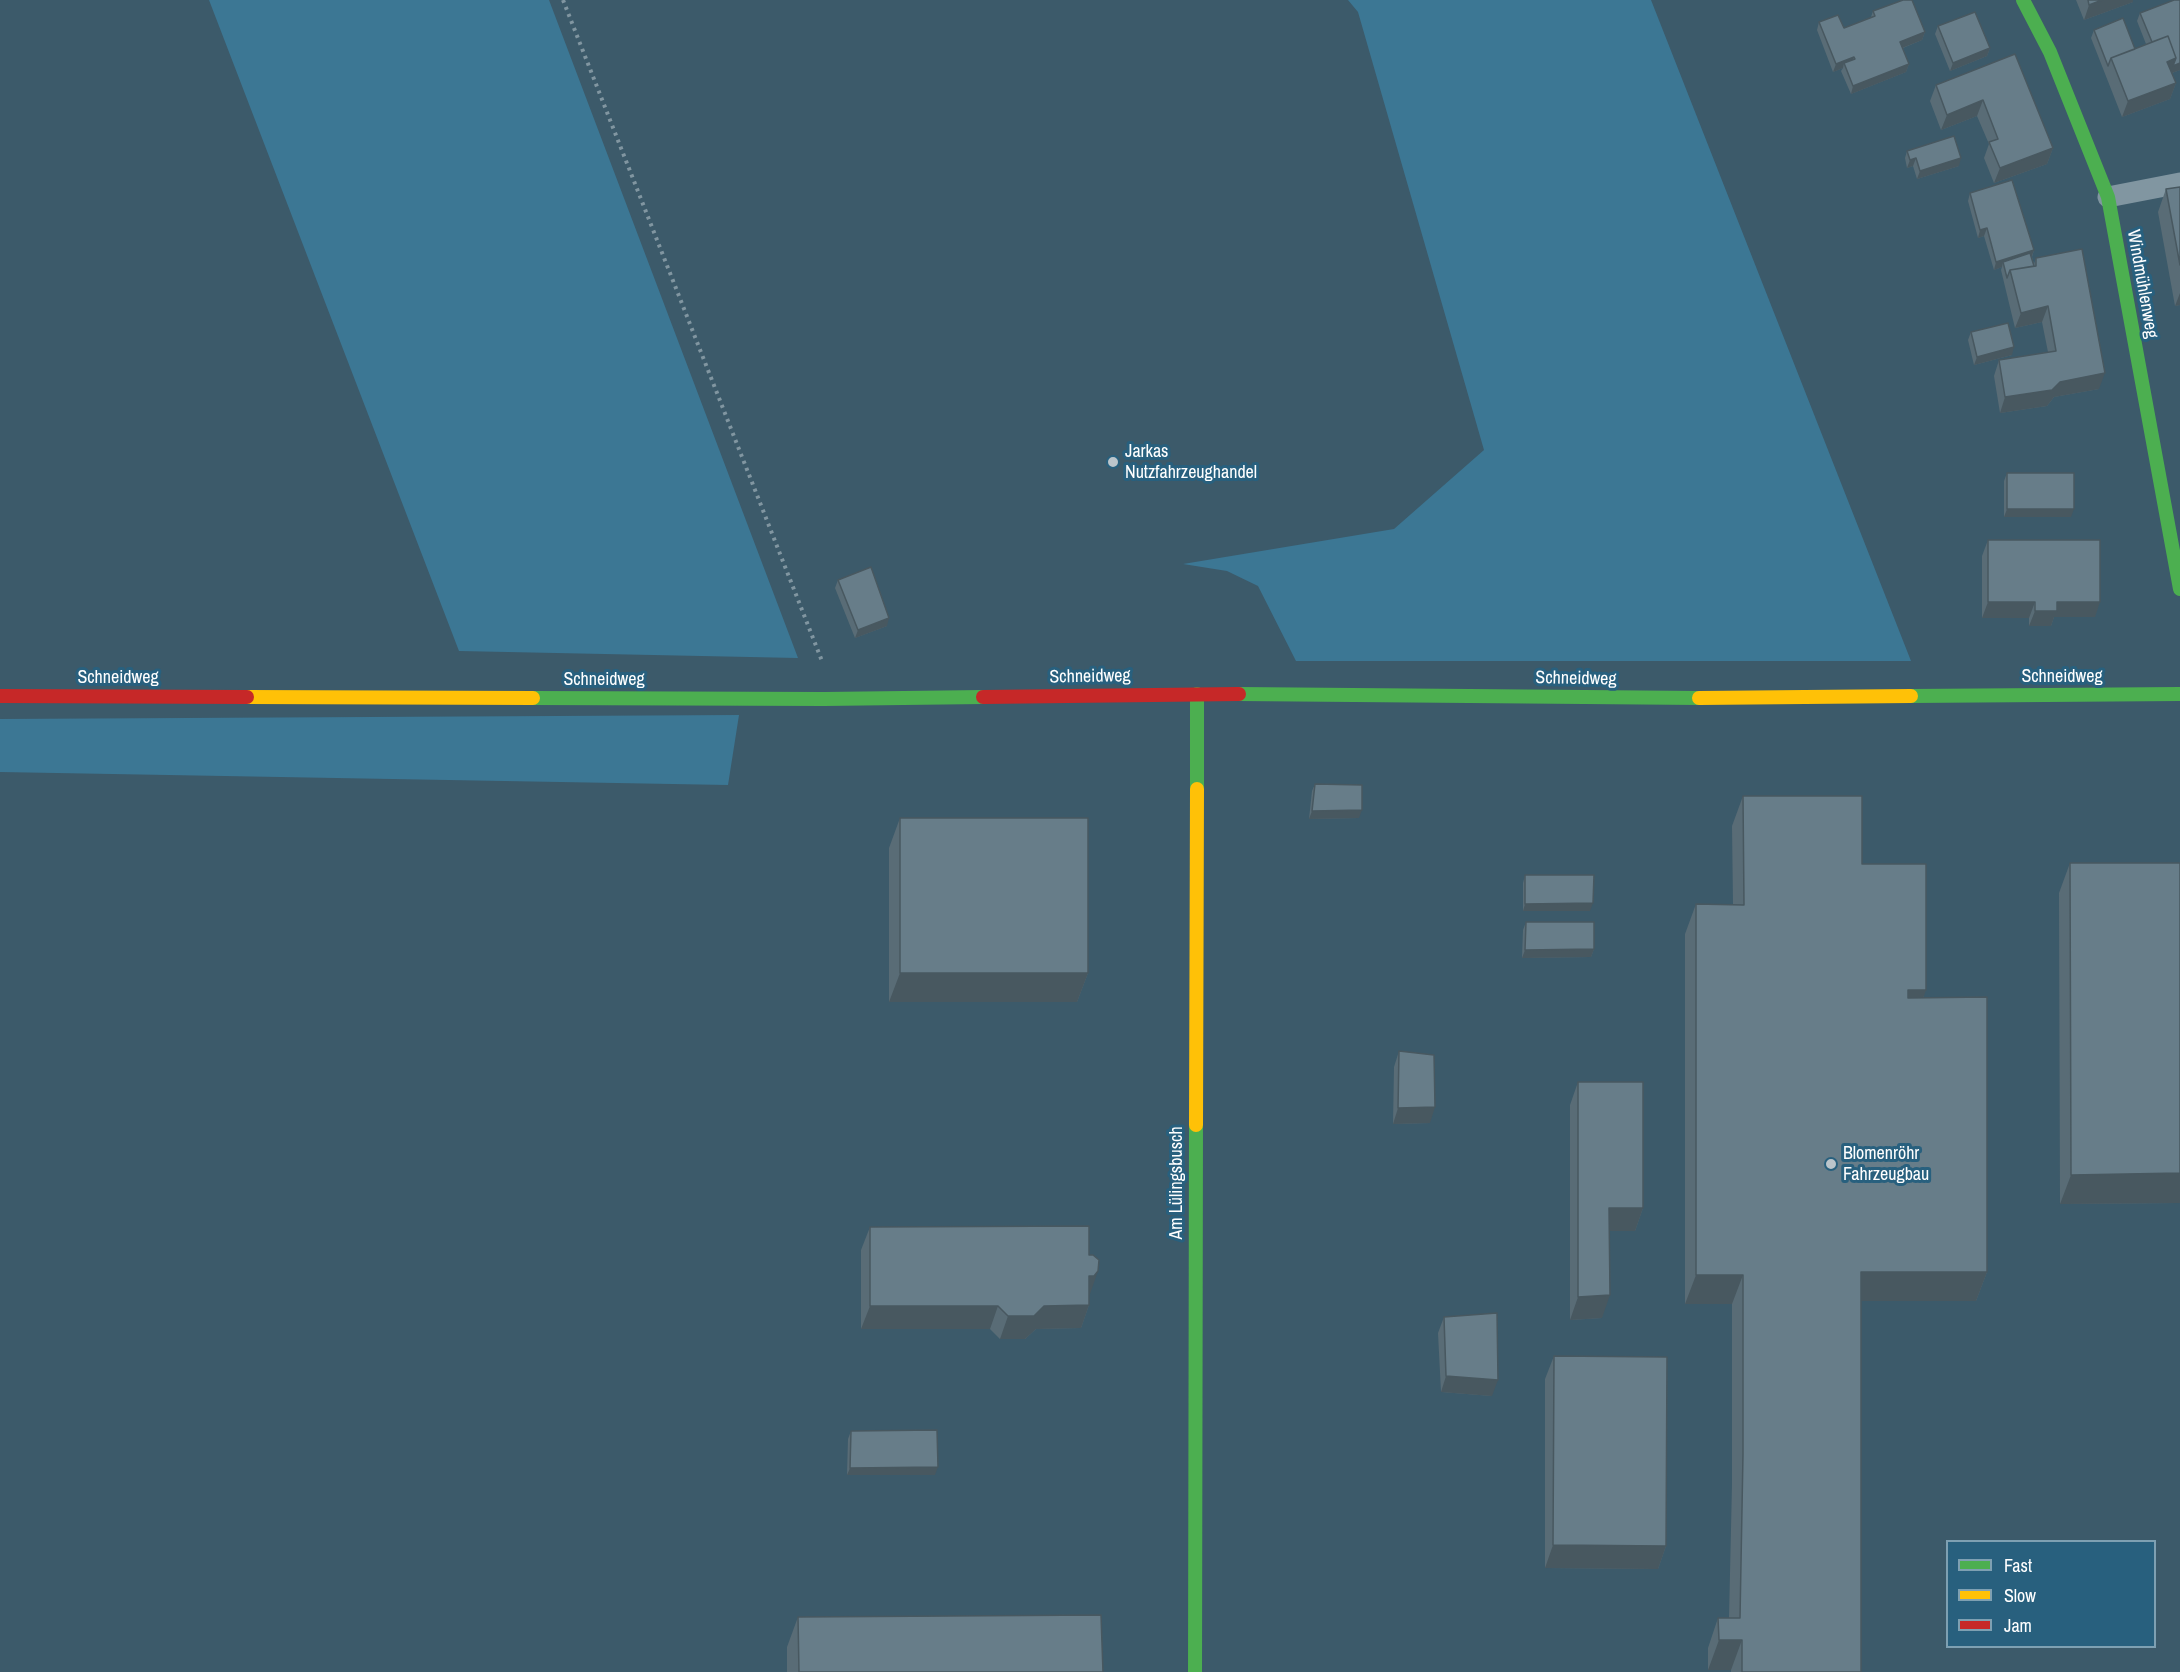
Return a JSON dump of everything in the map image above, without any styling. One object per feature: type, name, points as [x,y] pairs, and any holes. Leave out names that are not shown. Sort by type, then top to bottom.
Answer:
[{"type":"street","name":"Windmühlenweg","points":[[2024,0],[2050,52],[2108,197],[2180,589]]},
{"type":"street","name":"Schneidweg","points":[[0,696],[824,699],[1197,694],[1691,698],[2180,694]]},
{"type":"street","name":"Am Lülingsbusch","points":[[1195,1672],[1197,694]]},
{"type":"lane","points":[[2108,197],[2180,183]]},
{"type":"path","points":[[563,0],[825,669],[824,699]]},
{"type":"shaded area","points":[[209,0],[549,0],[798,658],[459,651]]},
{"type":"shaded area","points":[[1348,0],[1651,0],[1911,661],[1296,661],[1258,586],[1227,571],[1183,564],[1394,529],[1484,450],[1358,12]]},
{"type":"shaded area","points":[[739,715],[728,785],[0,772],[0,719]]},
{"type":"building","points":[[1903,0],[1912,0],[1925,32],[1900,42],[1909,64],[1853,86],[1844,63],[1855,59],[1854,57],[1836,64],[1819,22],[1838,15],[1844,28],[1875,16],[1873,11]]},
{"type":"building","points":[[2088,0],[2102,0],[2089,5]]},
{"type":"building","points":[[2174,0],[2180,0],[2180,63],[2173,66],[2176,58],[2168,36],[2152,42],[2140,13]]},
{"type":"building","points":[[1975,12],[1990,48],[1953,63],[1938,26]]},
{"type":"building","points":[[2123,18],[2135,49],[2111,58],[2108,66],[2094,30]]},
{"type":"building","points":[[2168,36],[2176,58],[2167,62],[2176,83],[2128,101],[2111,58]]},
{"type":"building","points":[[2015,54],[2053,148],[2000,168],[1989,142],[1998,139],[1983,100],[1947,115],[1936,85]]},
{"type":"building","points":[[1954,136],[1961,158],[1920,171],[1916,158],[1910,160],[1907,151]]},
{"type":"building","points":[[2012,180],[2034,250],[1996,262],[1987,228],[1980,230],[1970,193]]},
{"type":"building","points":[[2180,187],[2180,265],[2166,189]]},
{"type":"building","points":[[2082,249],[2105,373],[2060,382],[2052,390],[2005,397],[1999,360],[2056,351],[2048,306],[2021,313],[2010,270],[2036,266],[2036,258]]},
{"type":"building","points":[[2030,253],[2034,266],[2010,270],[2007,278],[2003,262]]},
{"type":"building","points":[[2008,323],[2014,347],[1977,357],[1971,332]]},
{"type":"building","points":[[2007,473],[2074,473],[2074,509],[2007,509]]},
{"type":"building","points":[[1988,540],[2100,540],[2100,602],[2057,602],[2057,611],[2035,611],[2035,602],[1988,602]]},
{"type":"building","points":[[871,567],[889,618],[858,630],[838,580]]},
{"type":"building","points":[[1315,784],[1362,785],[1362,810],[1312,811]]},
{"type":"building","name":"Blomenröhr Fahrzeugbau","points":[[1743,796],[1862,796],[1862,864],[1926,864],[1926,990],[1908,990],[1908,998],[1987,997],[1987,1272],[1861,1272],[1861,1672],[1742,1672],[1742,1640],[1719,1640],[1718,1618],[1740,1618],[1743,1275],[1696,1275],[1696,904],[1744,905]]},
{"type":"building","points":[[900,818],[1088,818],[1088,973],[900,973]]},
{"type":"building","points":[[2070,863],[2180,863],[2180,1173],[2071,1175]]},
{"type":"building","points":[[1525,875],[1594,875],[1593,903],[1525,904]]},
{"type":"building","points":[[1526,922],[1594,922],[1594,949],[1525,950]]},
{"type":"building","points":[[1399,1051],[1434,1055],[1435,1107],[1398,1108]]},
{"type":"building","points":[[1578,1082],[1643,1082],[1643,1208],[1609,1208],[1610,1295],[1578,1297]]},
{"type":"building","points":[[1089,1226],[1089,1255],[1099,1260],[1098,1271],[1094,1276],[1089,1276],[1089,1305],[1044,1306],[1034,1316],[1008,1316],[998,1306],[870,1306],[870,1227]]},
{"type":"building","points":[[1497,1313],[1498,1380],[1446,1376],[1444,1317]]},
{"type":"building","points":[[1554,1356],[1667,1357],[1666,1546],[1553,1545]]},
{"type":"building","points":[[937,1430],[938,1467],[850,1468],[851,1431]]},
{"type":"building","points":[[1101,1615],[1103,1672],[799,1672],[798,1617]]},
{"type":"traffic: fast","points":[[2023,0],[2050,52],[2108,197],[2180,589]]},
{"type":"traffic: fast","points":[[1197,694],[1197,789]]},
{"type":"traffic: fast","points":[[1239,694],[1699,698]]},
{"type":"traffic: fast","points":[[1911,696],[2180,694]]},
{"type":"traffic: fast","points":[[533,698],[983,697]]},
{"type":"traffic: fast","points":[[1195,1672],[1196,1125]]},
{"type":"traffic: slow","points":[[1699,698],[1911,696]]},
{"type":"traffic: slow","points":[[247,697],[533,698]]},
{"type":"traffic: slow","points":[[1196,1125],[1197,789]]},
{"type":"traffic: jam","points":[[983,697],[1239,694]]},
{"type":"traffic: jam","points":[[0,696],[247,697]]},
{"type":"place","name":"Jarkas Nutzfahrzeughandel","points":[[1113,462]]},
{"type":"place","name":"Blomenröhr Fahrzeugbau","points":[[1831,1164]]}]
